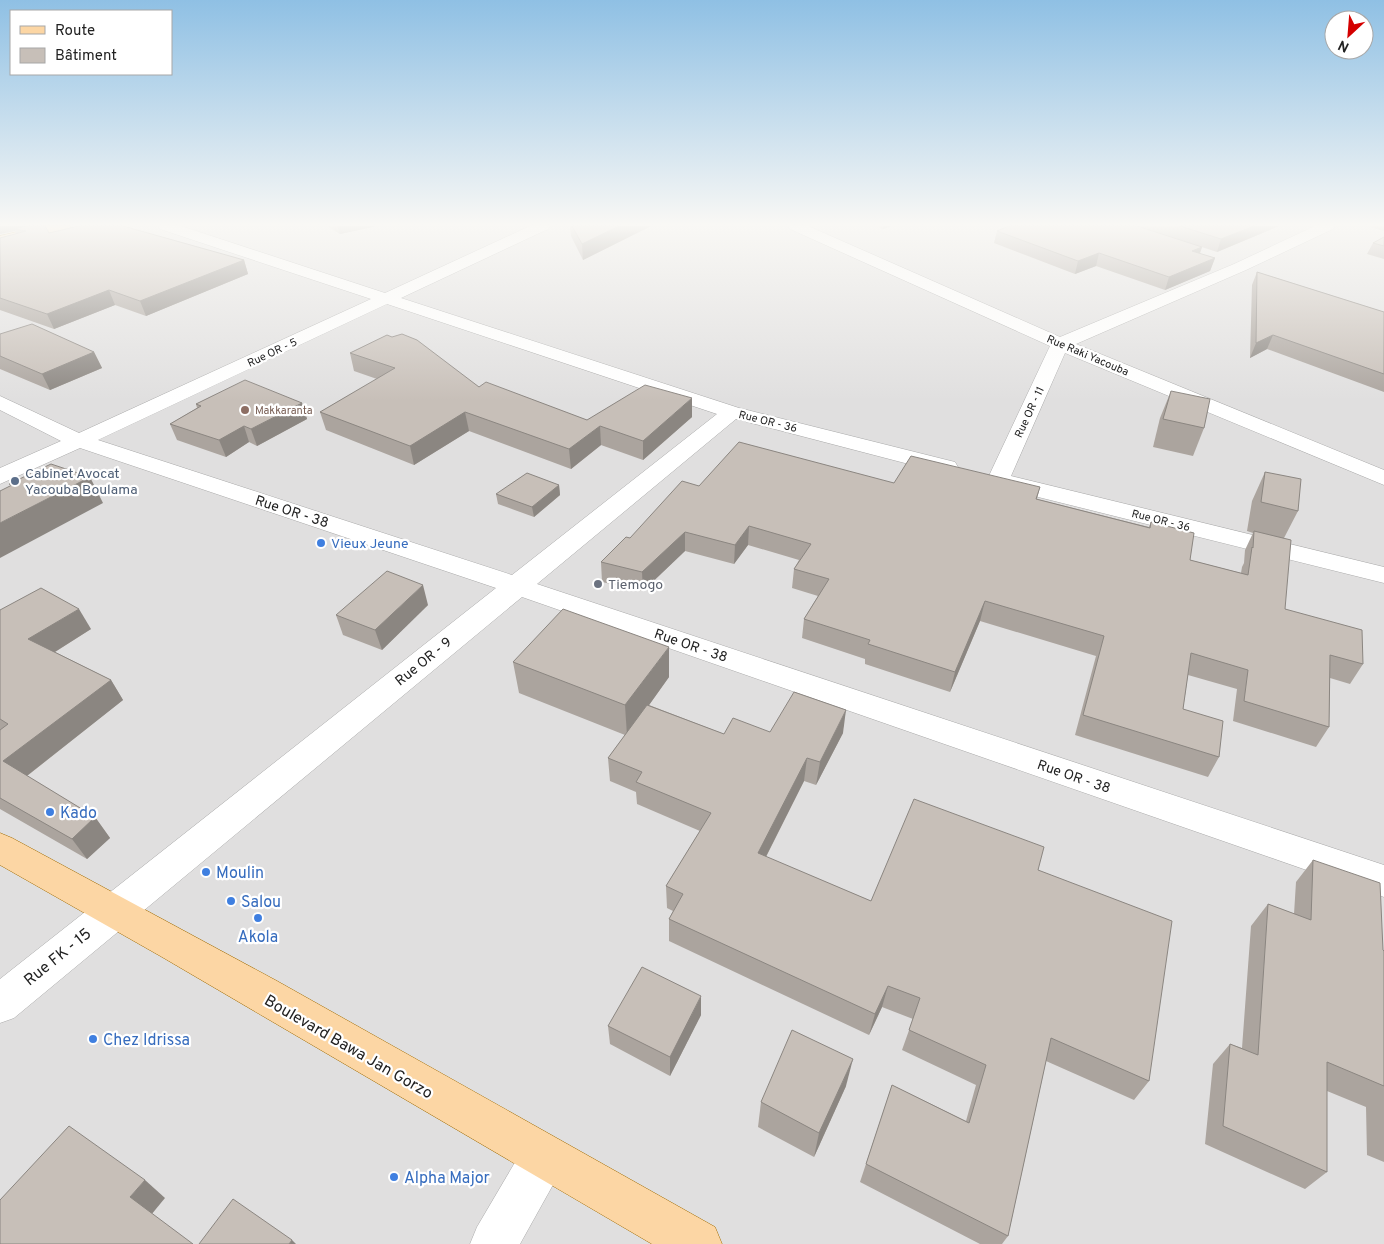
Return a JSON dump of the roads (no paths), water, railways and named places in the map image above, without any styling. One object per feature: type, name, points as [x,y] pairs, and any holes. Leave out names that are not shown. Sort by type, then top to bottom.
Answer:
[{"type":"main road","name":"Boulevard Bawa Jan Gorzo","points":[[0,848],[115,909],[543,1158],[698,1244]]},
{"type":"street","name":"Rue OR - 36","points":[[341,284],[732,412],[1384,575]]},
{"type":"street","name":"Rue OR - 5","points":[[0,477],[418,284]]},
{"type":"street","name":"Rue Raki Yacouba","points":[[925,284],[1060,344],[1384,478]]},
{"type":"street","points":[[1060,344],[1200,284]]},
{"type":"street","name":"Rue OR - 11","points":[[982,476],[1060,344]]},
{"type":"street","name":"Rue OR - 38","points":[[0,402],[79,441],[516,586],[1384,881]]},
{"type":"street","name":"Rue OR - 9","points":[[115,909],[732,412]]},
{"type":"street","name":"Rue FK - 15","points":[[0,1004],[115,909]]},
{"type":"street","points":[[494,1244],[543,1158]]},
{"type":"place","name":"Makkaranta","points":[[245,410]]},
{"type":"place","name":"Cabinet Avocat Yacouba Boulama","points":[[15,481]]},
{"type":"place","name":"Vieux Jeune","points":[[321,543]]},
{"type":"place","name":"Tiemogo","points":[[598,584]]},
{"type":"place","name":"Kado","points":[[50,812]]},
{"type":"place","name":"Moulin","points":[[206,872]]},
{"type":"place","name":"Salou","points":[[231,901]]},
{"type":"place","name":"Akola","points":[[258,918]]},
{"type":"place","name":"Chez Idrissa","points":[[93,1039]]},
{"type":"place","name":"Alpha Major","points":[[394,1177]]}]
